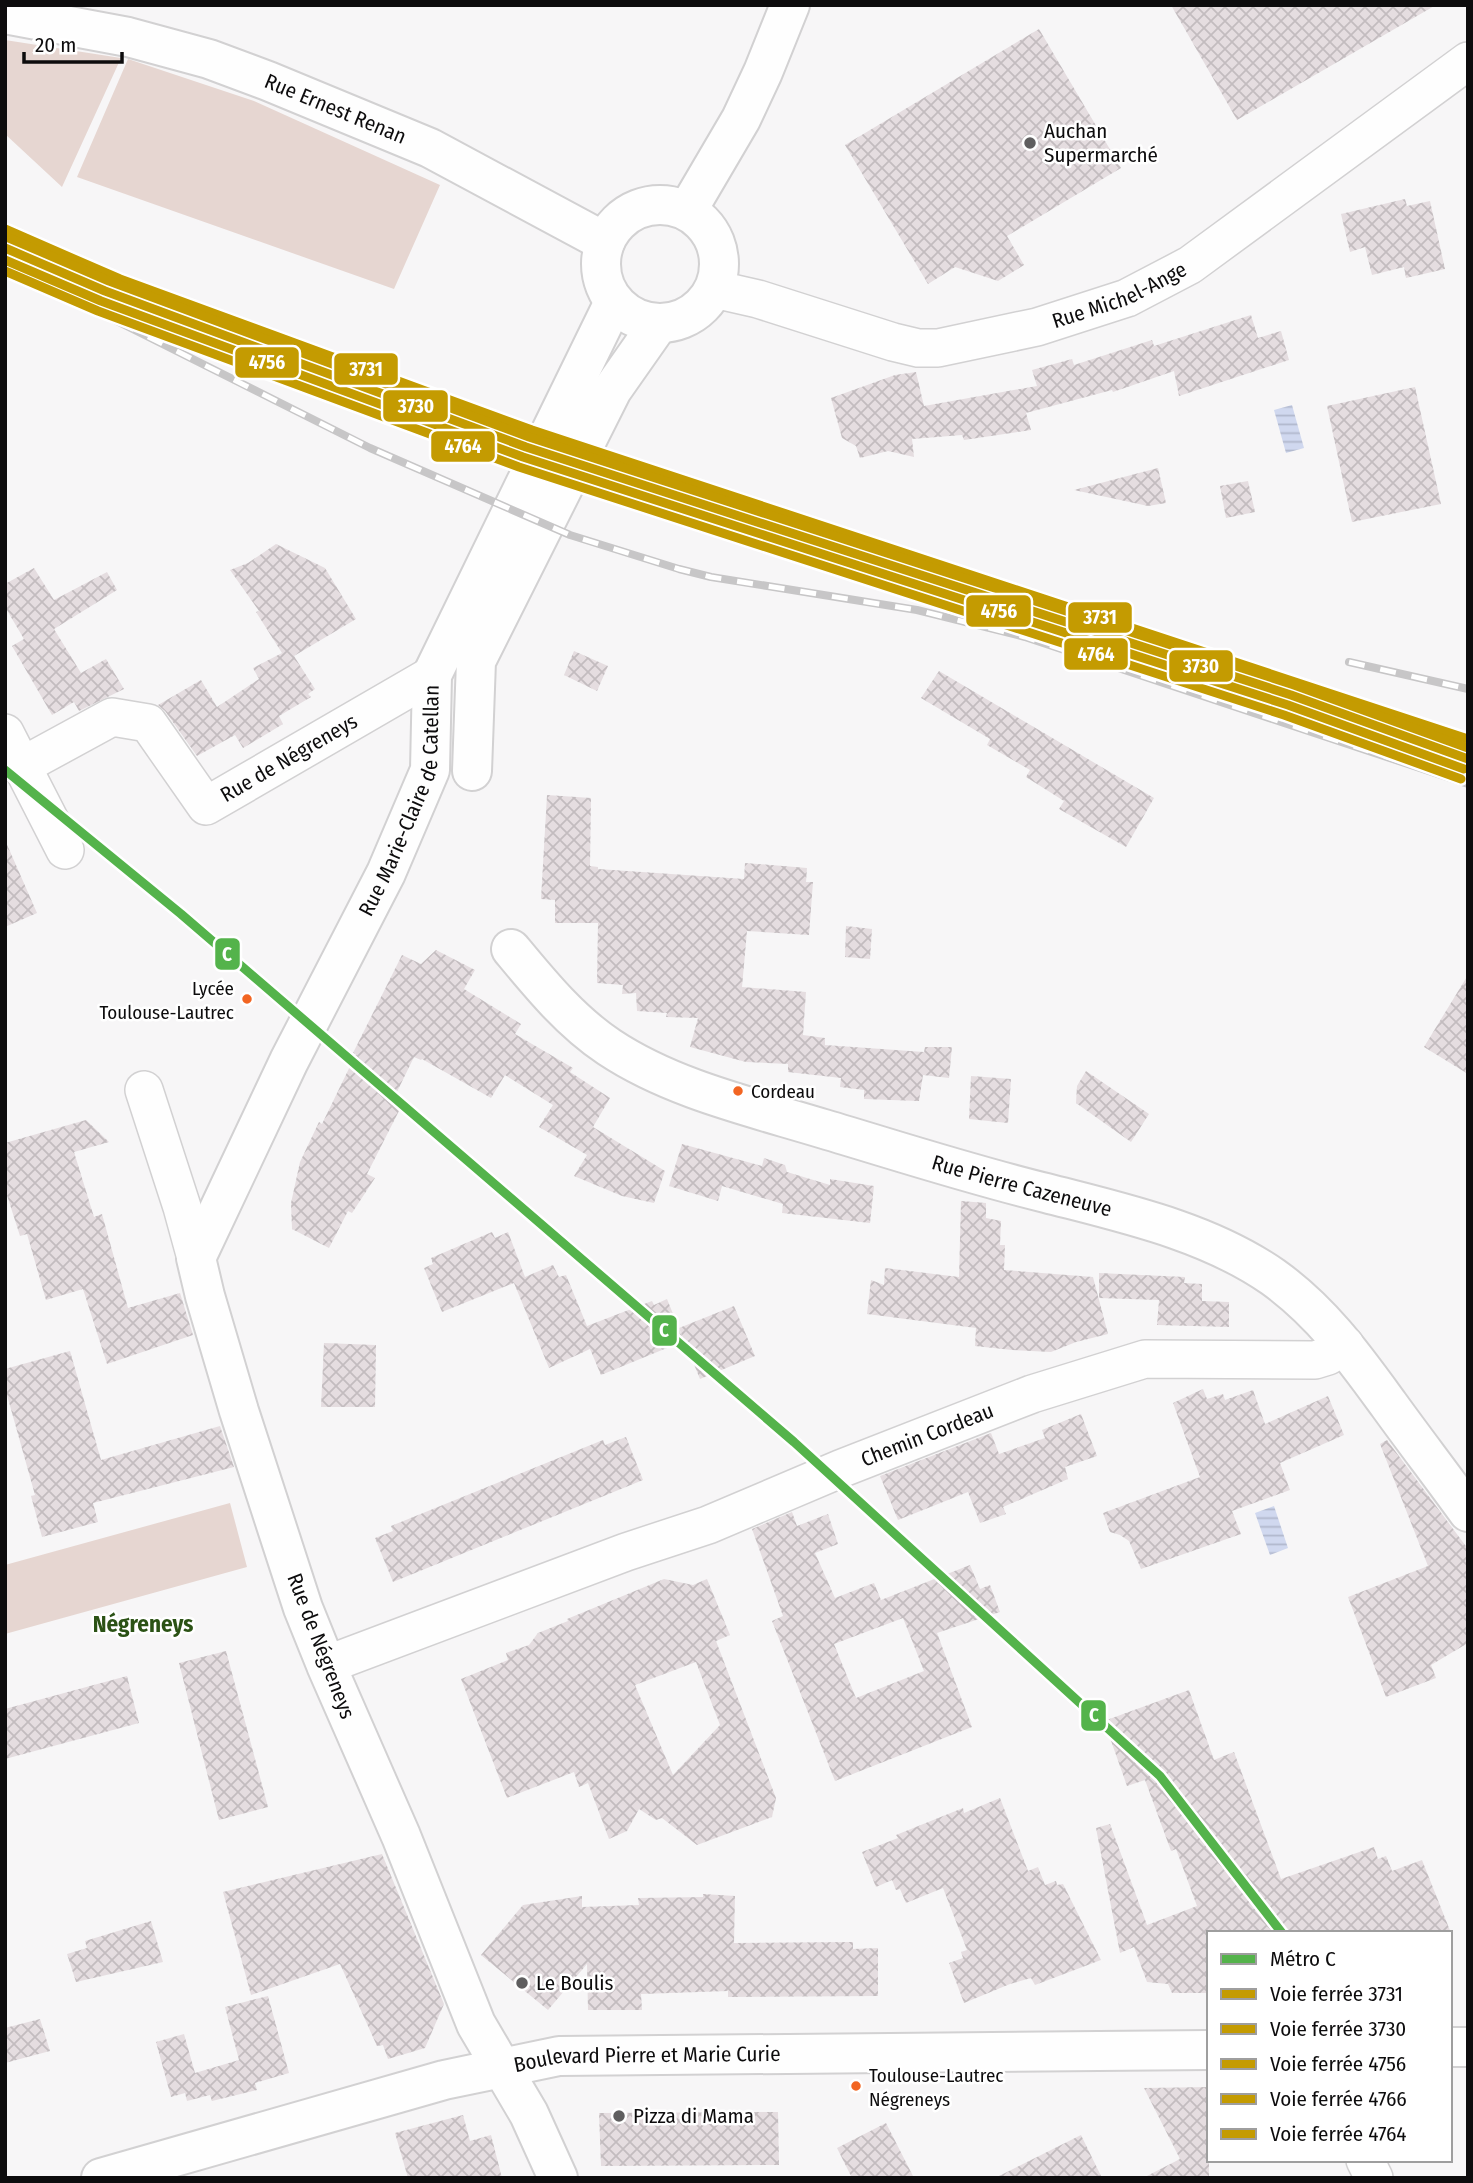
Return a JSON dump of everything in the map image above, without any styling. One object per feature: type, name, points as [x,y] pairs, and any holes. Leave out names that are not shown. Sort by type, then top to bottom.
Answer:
[{"type":"street","points":[[687,211],[741,119],[790,5]]},
{"type":"street","name":"Rue Ernest Renan","points":[[5,15],[138,40],[209,59],[268,80],[430,148],[605,243]]},
{"type":"street","name":"Rue Michel-Ange","points":[[714,289],[758,299],[918,348],[938,348],[1038,327],[1127,298],[1190,265],[1468,61]]},
{"type":"street","points":[[654,205],[671,205],[687,211],[702,221],[713,236],[719,253],[719,271],[714,289],[705,303],[676,321],[642,321],[627,314],[614,302],[601,274],[601,258],[612,228],[637,209],[654,205]]},
{"type":"street","name":"Rue Marie-Claire de Catellan","points":[[196,1258],[289,1061],[386,873],[429,770],[432,675],[614,302]]},
{"type":"street","points":[[472,771],[476,661],[612,390],[659,323]]},
{"type":"street","name":"Rue de Négreneys","points":[[22,766],[112,717],[148,723],[206,806],[432,675]]},
{"type":"street","points":[[5,733],[65,850]]},
{"type":"street","name":"Rue Pierre Cazeneuve","points":[[512,948],[539,983],[572,1017],[608,1046],[651,1071],[733,1102],[1009,1184],[1155,1224],[1206,1241],[1241,1258],[1272,1277],[1311,1307],[1345,1345],[1468,1512]]},
{"type":"street","name":"Rue de Négreneys","points":[[144,1090],[183,1207],[205,1296],[239,1411],[299,1596],[326,1665],[401,1836],[476,2024],[529,2114],[558,2178]]},
{"type":"street","name":"Chemin Cordeau","points":[[326,1665],[626,1552],[708,1525],[955,1424],[1032,1394],[1095,1374],[1145,1359],[1315,1360],[1328,1356],[1345,1345]]},
{"type":"street","name":"Boulevard Pierre et Marie Curie","points":[[101,2178],[444,2080],[572,2055],[1207,2050]]},
{"type":"street","points":[[1366,2162],[1374,2178]]},
{"type":"shaded area","points":[[5,40],[121,58],[62,187],[5,134]]},
{"type":"shaded area","points":[[128,59],[254,101],[440,185],[394,289],[77,177]]},
{"type":"shaded area","points":[[230,1503],[247,1567],[5,1634],[5,1565]]},
{"type":"water","points":[[1292,405],[1304,448],[1286,453],[1274,410]]},
{"type":"water","points":[[1274,1506],[1288,1548],[1270,1555],[1255,1513]]},
{"type":"building","points":[[1171,5],[1436,5],[1237,120]]},
{"type":"building","points":[[1039,29],[1121,168],[1007,236],[1024,265],[998,281],[955,267],[928,284],[845,145]]},
{"type":"building","points":[[1405,199],[1407,206],[1430,201],[1445,269],[1406,278],[1404,267],[1372,275],[1365,247],[1350,252],[1341,214]]},
{"type":"building","points":[[1251,315],[1258,338],[1281,331],[1289,360],[1179,396],[1174,371],[1113,392],[1112,390],[1026,413],[1031,430],[964,440],[962,435],[912,439],[914,457],[888,451],[860,458],[856,446],[842,438],[831,398],[895,375],[916,372],[924,406],[1037,386],[1032,370],[1072,359],[1074,365],[1152,340],[1154,346]]},
{"type":"building","points":[[1415,387],[1441,504],[1352,522],[1327,406]]},
{"type":"building","points":[[1158,468],[1166,503],[1148,506],[1074,490]]},
{"type":"building","points":[[1248,481],[1255,512],[1226,518],[1220,486]]},
{"type":"building","points":[[276,544],[325,568],[356,619],[294,656],[315,689],[308,694],[311,697],[279,716],[283,724],[243,748],[235,735],[197,756],[158,705],[201,680],[217,707],[259,679],[253,668],[282,653],[256,612],[259,611],[230,570],[248,563]]},
{"type":"building","points":[[34,568],[54,600],[107,572],[117,590],[54,629],[81,673],[106,659],[124,689],[79,711],[74,702],[52,715],[12,646],[24,639],[5,607],[5,584]]},
{"type":"building","points":[[574,651],[608,666],[597,691],[564,675]]},
{"type":"building","points":[[939,671],[1154,798],[1126,847],[1059,809],[1064,801],[1026,777],[1030,770],[987,745],[990,739],[921,698]]},
{"type":"building","points":[[547,795],[591,798],[590,866],[598,869],[744,879],[745,863],[807,868],[806,882],[813,882],[809,935],[747,931],[742,987],[806,992],[803,1035],[825,1038],[825,1045],[924,1052],[925,1047],[952,1047],[949,1078],[923,1075],[919,1101],[864,1099],[864,1090],[840,1087],[841,1078],[788,1072],[788,1064],[746,1062],[690,1047],[698,1018],[666,1017],[667,1013],[637,1011],[636,993],[622,994],[623,985],[597,983],[598,923],[555,923],[555,900],[541,899]]},
{"type":"building","points":[[5,840],[37,913],[5,927]]},
{"type":"building","points":[[846,926],[872,929],[870,959],[845,957]]},
{"type":"building","points":[[436,950],[475,970],[464,989],[521,1024],[515,1034],[573,1068],[570,1072],[610,1098],[593,1127],[665,1171],[654,1203],[622,1196],[574,1176],[587,1155],[539,1127],[553,1105],[505,1075],[491,1098],[414,1057],[392,1102],[401,1107],[367,1174],[375,1178],[352,1213],[348,1211],[329,1248],[292,1229],[291,1203],[300,1162],[319,1122],[322,1124],[356,1054],[353,1053],[402,955],[421,964]]},
{"type":"building","points":[[1468,975],[1468,1074],[1424,1047]]},
{"type":"building","points":[[1086,1071],[1149,1114],[1131,1142],[1076,1103],[1077,1086]]},
{"type":"building","points":[[971,1076],[1011,1079],[1008,1123],[969,1119]]},
{"type":"building","points":[[86,1120],[109,1142],[74,1152],[94,1217],[102,1214],[128,1308],[180,1293],[193,1335],[107,1364],[83,1289],[46,1300],[27,1234],[20,1236],[5,1189],[5,1143]]},
{"type":"building","points":[[682,1144],[762,1166],[764,1158],[785,1165],[787,1172],[830,1185],[830,1179],[874,1186],[870,1223],[782,1213],[783,1204],[722,1186],[718,1201],[669,1186]]},
{"type":"building","points":[[961,1201],[986,1203],[986,1218],[1001,1221],[1000,1245],[1005,1245],[1004,1270],[1093,1277],[1108,1334],[1051,1352],[1012,1350],[975,1346],[976,1328],[867,1314],[871,1280],[884,1285],[885,1268],[959,1277]]},
{"type":"building","points":[[492,1232],[495,1238],[508,1232],[525,1277],[553,1265],[559,1277],[566,1275],[587,1326],[652,1301],[654,1305],[667,1299],[684,1341],[601,1375],[590,1349],[549,1368],[514,1283],[442,1312],[424,1268],[433,1264],[431,1258]]},
{"type":"building","points":[[1099,1273],[1185,1277],[1184,1283],[1202,1284],[1202,1301],[1229,1302],[1229,1327],[1157,1325],[1159,1300],[1099,1298]]},
{"type":"building","points":[[734,1306],[755,1356],[700,1379],[679,1328]]},
{"type":"building","points":[[324,1343],[376,1345],[375,1407],[321,1407]]},
{"type":"building","points":[[70,1351],[101,1460],[220,1426],[234,1467],[93,1503],[98,1522],[42,1537],[31,1496],[35,1495],[5,1388],[5,1369]]},
{"type":"building","points":[[1203,1389],[1207,1399],[1223,1394],[1225,1400],[1253,1390],[1265,1424],[1328,1396],[1344,1435],[1280,1463],[1290,1490],[1232,1511],[1241,1534],[1141,1569],[1129,1541],[1110,1532],[1103,1513],[1200,1477],[1173,1403]]},
{"type":"building","points":[[1081,1414],[1097,1456],[1065,1467],[1068,1479],[1003,1507],[1006,1514],[980,1523],[968,1492],[898,1520],[880,1476],[991,1433],[999,1454],[1045,1438],[1042,1430]]},
{"type":"building","points":[[626,1437],[643,1480],[393,1582],[375,1538],[393,1531],[391,1526],[603,1440],[605,1445]]},
{"type":"building","points":[[1387,1440],[1468,1549],[1468,1643],[1431,1665],[1436,1678],[1386,1697],[1348,1597],[1428,1566],[1380,1444]]},
{"type":"building","points":[[792,1512],[797,1526],[828,1514],[838,1544],[815,1553],[835,1598],[874,1583],[881,1600],[970,1565],[980,1589],[990,1585],[1000,1612],[937,1633],[972,1727],[835,1781],[772,1621],[783,1616],[752,1529]],"holes":[[[903,1618],[924,1671],[856,1698],[834,1644]]]},
{"type":"building","points":[[664,1579],[693,1585],[707,1579],[730,1635],[716,1641],[776,1798],[772,1817],[697,1845],[662,1818],[656,1820],[639,1809],[627,1831],[609,1839],[588,1783],[579,1787],[574,1772],[507,1798],[461,1679],[508,1660],[506,1653],[529,1645],[538,1633],[568,1621],[567,1619]],"holes":[[[696,1662],[720,1725],[673,1775],[635,1685]]]},
{"type":"building","points":[[226,1651],[268,1807],[219,1820],[179,1663]]},
{"type":"building","points":[[127,1676],[139,1723],[5,1759],[5,1709]]},
{"type":"building","points":[[1189,1690],[1214,1760],[1234,1752],[1281,1879],[1374,1847],[1378,1859],[1386,1856],[1392,1871],[1422,1860],[1450,1931],[1207,1931],[1207,1993],[1172,1993],[1168,1984],[1147,1982],[1134,1947],[1120,1953],[1096,1828],[1110,1824],[1147,1925],[1197,1906],[1176,1849],[1171,1851],[1145,1780],[1127,1786],[1104,1721]]},
{"type":"building","points":[[1000,1798],[1028,1871],[1038,1867],[1045,1885],[1056,1881],[1057,1885],[1063,1884],[1101,1960],[1035,1985],[1031,1978],[1010,1984],[964,2003],[949,1963],[963,1958],[961,1952],[967,1950],[943,1888],[906,1903],[900,1889],[896,1890],[892,1880],[876,1887],[862,1852],[963,1808],[964,1813]]},
{"type":"building","points":[[382,1854],[444,2004],[425,2048],[388,2059],[383,2045],[377,2046],[340,1964],[251,1995],[223,1892]]},
{"type":"building","points":[[703,1894],[735,1896],[734,1943],[853,1942],[853,1949],[878,1948],[878,1996],[728,1997],[728,1991],[641,1994],[642,2010],[588,2010],[587,1964],[548,2010],[481,1955],[523,1905],[582,1896],[582,1907],[639,1905],[638,1898],[703,1897]]},
{"type":"building","points":[[151,1921],[163,1962],[76,1982],[67,1954],[87,1948],[85,1941]]},
{"type":"building","points":[[268,1996],[289,2073],[255,2083],[257,2090],[212,2101],[210,2095],[187,2101],[185,2093],[171,2097],[156,2042],[184,2034],[195,2073],[239,2060],[225,2007]]},
{"type":"building","points":[[40,2019],[50,2051],[5,2063],[5,2028]]},
{"type":"building","points":[[1207,2087],[1209,2178],[1143,2178],[1180,2159],[1144,2088]]},
{"type":"building","points":[[778,2112],[779,2165],[601,2166],[599,2113]]},
{"type":"building","points":[[463,2115],[470,2141],[491,2135],[502,2178],[408,2178],[395,2133]]},
{"type":"building","points":[[886,2123],[914,2178],[852,2178],[837,2148]]},
{"type":"building","points":[[1081,2135],[1102,2178],[995,2178]]},
{"type":"railway","points":[[5,265],[370,448],[570,535],[711,577],[917,610],[1025,637],[1468,784]]},
{"type":"railway","points":[[1349,662],[1468,689]]},
{"type":"metro line","name":"C","points":[[5,770],[181,914],[794,1442],[1160,1776],[1280,1931]]},
{"type":"rail line","name":"3731","points":[[5,229],[120,279],[532,430],[1468,739]]},
{"type":"rail line","name":"4766","points":[[9,238],[109,281],[529,437],[1294,685],[1468,748]]},
{"type":"rail line","name":"3730","points":[[5,248],[105,291],[526,447],[1291,695],[1468,759]]},
{"type":"rail line","name":"4756","points":[[5,260],[101,301],[523,457],[1288,705],[1464,769]]},
{"type":"rail line","name":"4764","points":[[5,271],[98,311],[519,467],[1284,715],[1461,779]]},
{"type":"place","name":"Auchan Supermarché","points":[[1030,143]]},
{"type":"place","name":"Lycée Toulouse-Lautrec","points":[[247,999]]},
{"type":"place","name":"Cordeau","points":[[738,1091]]},
{"type":"place","name":"Le Boulis","points":[[522,1983]]},
{"type":"place","name":"Toulouse-Lautrec Négreneys","points":[[856,2086]]},
{"type":"place","name":"Pizza di Mama","points":[[619,2116]]},
{"type":"district","name":"Négreneys","points":[[143,1624]]}]
